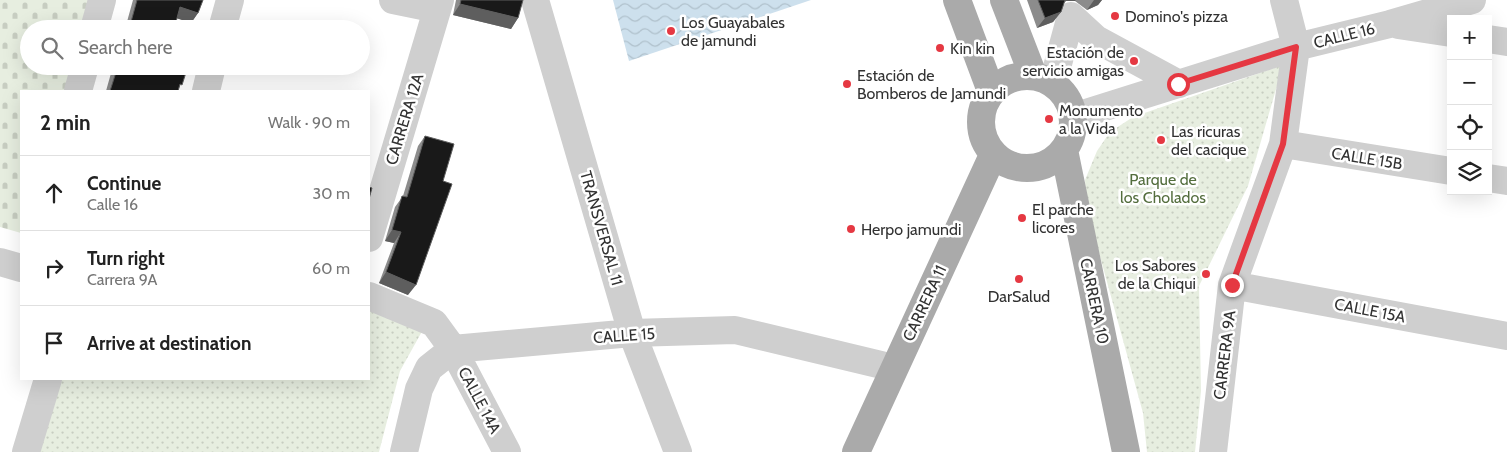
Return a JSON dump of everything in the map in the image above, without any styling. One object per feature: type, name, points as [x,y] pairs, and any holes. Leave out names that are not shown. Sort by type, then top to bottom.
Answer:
[{"type":"main road","points":[[957,0],[991,92]]},
{"type":"main road","points":[[1004,0],[1043,79],[1067,97],[1073,117],[1072,135],[1064,150],[1050,162],[1031,168],[1010,165],[993,154],[981,135],[981,112],[991,92],[1010,78],[1043,79]]},
{"type":"main road","name":"CARRERA 10","points":[[1064,150],[1126,452]]},
{"type":"main road","name":"CARRERA 11","points":[[856,452],[993,154]]},
{"type":"street","points":[[96,20],[102,0]]},
{"type":"street","points":[[224,20],[230,0]]},
{"type":"street","points":[[393,0],[439,4]]},
{"type":"street","name":"TRANSVERSAL 11","points":[[535,0],[632,333],[678,452]]},
{"type":"street","name":"CARRERA 9A","points":[[1213,452],[1232,285],[1283,144],[1296,47],[1284,0]]},
{"type":"street","name":"CALLE 16","points":[[1073,117],[1296,47],[1390,24],[1472,0]]},
{"type":"street","name":"CARRERA 12A","points":[[370,235],[439,4]]},
{"type":"street","points":[[1043,79],[1070,16],[1096,38],[1178,84]]},
{"type":"street","points":[[1390,24],[1447,32]]},
{"type":"street","points":[[1492,40],[1507,42]]},
{"type":"street","points":[[78,90],[82,75]]},
{"type":"street","points":[[206,90],[210,75]]},
{"type":"street","name":"CALLE 15B","points":[[1283,144],[1447,171]]},
{"type":"street","points":[[1492,179],[1507,181]]},
{"type":"street","points":[[0,262],[20,268]]},
{"type":"street","name":"CALLE 15A","points":[[1232,285],[1507,336]]},
{"type":"street","points":[[370,296],[434,323],[453,349],[429,368],[419,389],[404,452]]},
{"type":"street","name":"CALLE 15","points":[[453,349],[632,333],[735,330],[894,368]]},
{"type":"street","name":"CALLE 14A","points":[[453,349],[507,452]]},
{"type":"street","points":[[26,452],[48,380]]},
{"type":"green space","points":[[0,0],[91,0],[85,20],[20,20],[20,75],[71,75],[67,90],[20,90],[20,233],[0,227]]},
{"type":"green space","name":"Parque de los Cholados","points":[[1283,65],[1248,186],[1199,286],[1201,391],[1195,452],[1147,452],[1143,413],[1087,209],[1085,180],[1097,151],[1110,132],[1133,117]]},
{"type":"green space","points":[[370,301],[425,326],[400,371],[379,452],[36,452],[60,380],[370,380]]},
{"type":"water","name":"Los Guayabales de jamundi","points":[[613,0],[811,0],[629,61]]},
{"type":"building","points":[[137,0],[203,0],[198,13],[180,7],[176,20],[131,20]]},
{"type":"building","points":[[461,0],[523,0],[518,18],[460,4]]},
{"type":"building","points":[[1038,0],[1065,0],[1061,12],[1045,18]]},
{"type":"building","points":[[115,75],[185,75],[178,90],[110,90]]},
{"type":"building","points":[[425,136],[454,144],[443,181],[452,184],[416,285],[386,272],[401,232],[392,230],[402,196],[407,197]]},
{"type":"place","name":"Domino's pizza","points":[[1115,16]]},
{"type":"place","name":"Los Guayabales de jamundi","points":[[671,31]]},
{"type":"place","name":"Kin kin","points":[[940,48]]},
{"type":"place","name":"Estación de servicio amigas","points":[[1134,61]]},
{"type":"place","name":"Estación de Bomberos de Jamundi","points":[[847,84]]},
{"type":"place","name":"Monumento a la Vida","points":[[1049,119]]},
{"type":"place","name":"Las ricuras del cacique","points":[[1161,140]]},
{"type":"place","name":"El parche licores","points":[[1022,218]]},
{"type":"place","name":"Herpo jamundi","points":[[851,229]]},
{"type":"place","name":"Los Sabores de la Chiqui","points":[[1206,274]]},
{"type":"place","name":"DarSalud","points":[[1019,279]]},
{"type":"route","points":[[1178,84],[1296,47],[1283,144],[1232,285]]}]
